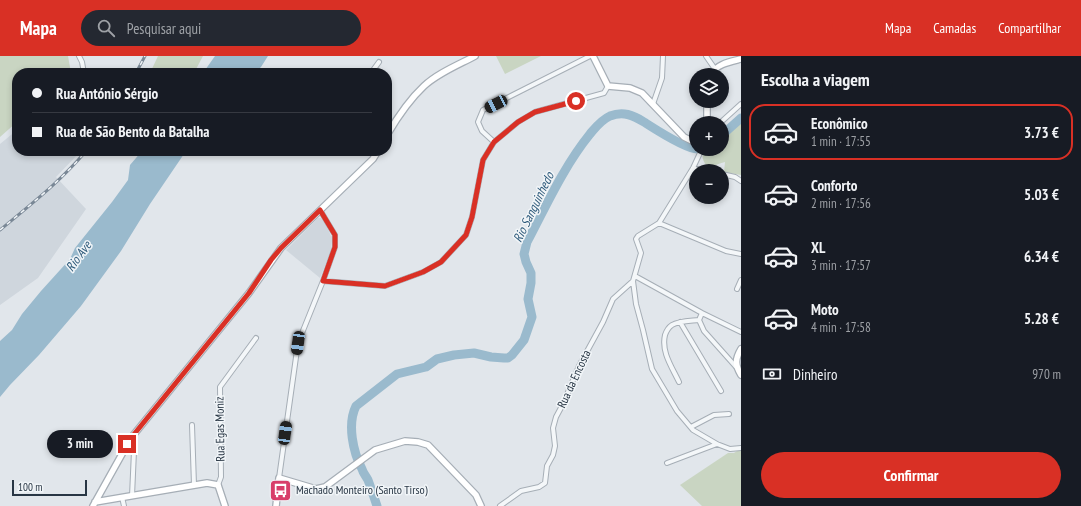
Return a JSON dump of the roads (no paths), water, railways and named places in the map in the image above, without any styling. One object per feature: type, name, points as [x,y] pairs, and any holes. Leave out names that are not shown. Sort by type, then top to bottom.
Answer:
[{"type":"street","points":[[79,56],[83,68]]},
{"type":"street","points":[[393,126],[411,99],[424,86],[433,79],[475,56]]},
{"type":"street","points":[[494,142],[482,131],[478,122],[483,110],[590,56]]},
{"type":"street","points":[[593,56],[608,86]]},
{"type":"street","points":[[653,104],[662,78],[663,56]]},
{"type":"street","points":[[706,56],[714,68]]},
{"type":"street","points":[[717,68],[723,64],[741,59]]},
{"type":"street","points":[[375,68],[379,62]]},
{"type":"street","points":[[323,281],[385,286],[423,272],[441,262],[466,235],[472,217],[483,160],[494,142],[518,122],[535,112],[604,93],[608,86]]},
{"type":"street","points":[[608,86],[630,88],[642,93],[684,137],[689,140]]},
{"type":"street","points":[[728,116],[741,104]]},
{"type":"street","points":[[94,504],[131,438],[249,293],[271,260],[281,248],[375,156]]},
{"type":"street","points":[[689,174],[659,223],[726,251],[741,254]]},
{"type":"street","points":[[729,176],[741,181]]},
{"type":"street","points":[[276,506],[298,343],[335,247],[335,235],[320,210]]},
{"type":"street","name":"Rua da Encosta","points":[[500,506],[521,491],[539,487],[545,483],[547,466],[556,446],[554,428],[556,417],[613,299],[633,281],[641,253],[636,239],[638,236],[659,223]]},
{"type":"street","points":[[635,276],[702,313],[741,332]]},
{"type":"street","points":[[737,289],[741,280]]},
{"type":"street","points":[[633,281],[636,304],[652,369],[677,412],[693,430],[717,444],[730,449],[741,448]]},
{"type":"street","points":[[702,313],[699,320],[704,331],[737,368],[741,375]]},
{"type":"street","points":[[679,382],[665,350],[664,342],[666,332],[671,325],[680,322],[699,320]]},
{"type":"street","points":[[680,322],[721,391]]},
{"type":"street","name":"Rua Egas Moniz","points":[[225,506],[218,485],[221,477],[220,387],[256,338]]},
{"type":"street","points":[[737,368],[736,361],[738,353],[741,349]]},
{"type":"street","points":[[691,427],[714,415],[729,414]]},
{"type":"street","points":[[192,425],[194,485]]},
{"type":"street","points":[[279,478],[316,489],[325,487],[374,450],[405,441],[418,442],[428,445],[476,495],[481,506]]},
{"type":"street","points":[[127,444],[134,451],[132,496]]},
{"type":"street","points":[[667,463],[717,444]]},
{"type":"street","points":[[94,504],[207,482],[218,485]]},
{"type":"street","points":[[122,498],[124,506]]},
{"type":"water","points":[[215,56],[268,56],[260,68],[207,68]]},
{"type":"water","name":"Rio Ave","points":[[138,156],[183,156],[150,204],[121,251],[81,306],[39,355],[0,397],[0,341],[12,330],[22,314],[70,259],[75,248],[128,180],[130,165]]},
{"type":"waterway","name":"Rio Sanguinhedo","points":[[377,506],[368,480],[356,455],[352,438],[352,421],[356,406],[397,374],[426,367],[437,359],[454,355],[474,353],[504,358],[508,358],[512,355],[524,340],[532,317],[528,299],[531,273],[524,254],[527,242],[548,200],[572,159],[590,134],[597,126],[610,116],[628,114],[679,143],[689,147]]},
{"type":"waterway","name":"Rio Sanguinhedo","points":[[729,129],[741,118]]},
{"type":"railway","points":[[139,68],[145,56]]},
{"type":"railway","points":[[0,230],[56,183],[81,156]]},
{"type":"place","name":"Machado Monteiro (Santo Tirso)","points":[[280,490]]}]
